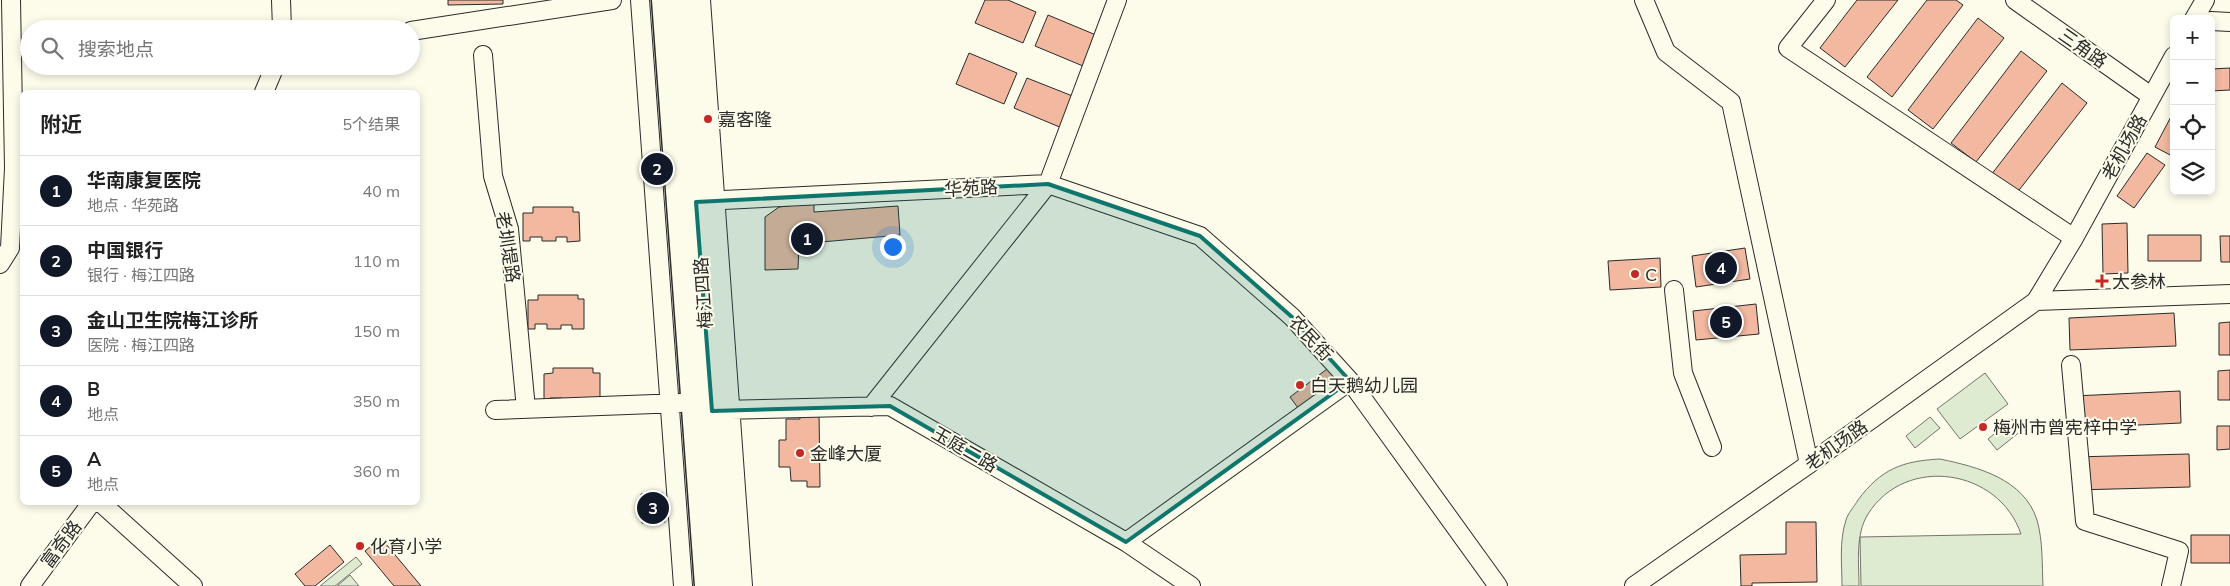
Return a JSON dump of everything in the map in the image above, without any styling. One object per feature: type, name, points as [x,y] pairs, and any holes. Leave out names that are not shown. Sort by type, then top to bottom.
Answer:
[{"type":"main road","name":"梅江四路","points":[[663,0],[706,586]]},
{"type":"main road","name":"梅江四路","points":[[682,0],[725,586]]},
{"type":"street","points":[[0,264],[10,248],[12,168],[11,0]]},
{"type":"street","points":[[281,0],[282,20]]},
{"type":"street","points":[[420,30],[612,0]]},
{"type":"street","points":[[640,0],[683,586]]},
{"type":"street","points":[[701,0],[743,586]]},
{"type":"street","points":[[871,407],[1048,184],[1117,0]]},
{"type":"street","points":[[1644,0],[1666,52],[1730,102],[1809,464]]},
{"type":"street","points":[[1826,0],[1788,48],[2074,238]]},
{"type":"street","name":"三角路","points":[[2016,0],[2151,96]]},
{"type":"street","points":[[2196,15],[2205,0]]},
{"type":"street","points":[[2215,21],[2230,22]]},
{"type":"street","name":"老圳堤路","points":[[483,55],[493,176],[509,229],[526,409]]},
{"type":"street","name":"老机场路","points":[[1634,586],[2036,302],[2074,238],[2172,60]]},
{"type":"street","points":[[265,90],[271,75]]},
{"type":"street","name":"华苑路","points":[[696,202],[1048,184]]},
{"type":"street","name":"农民街","points":[[1048,184],[1200,236],[1292,317],[1350,381],[1498,586]]},
{"type":"street","points":[[1674,290],[1683,373],[1712,447]]},
{"type":"street","points":[[2036,302],[2230,294]]},
{"type":"street","points":[[2071,365],[2085,522],[2179,551],[2171,586]]},
{"type":"street","points":[[1126,542],[1350,381]]},
{"type":"street","name":"玉庭二路","points":[[495,410],[712,406],[890,406],[1126,542],[1191,586]]},
{"type":"street","name":"富奇路","points":[[30,586],[90,505]]},
{"type":"street","points":[[103,505],[193,586]]},
{"type":"highlighted area","points":[[1048,184],[1200,236],[1292,317],[1350,381],[1126,542],[890,406],[712,411],[696,202]]},
{"type":"green space","points":[[1985,373],[2008,404],[1960,439],[1937,409]]},
{"type":"green space","points":[[1930,417],[1940,428],[1915,448],[1906,436]]},
{"type":"green space","points":[[2012,419],[2021,431],[1997,450],[1988,439]]},
{"type":"green space","points":[[1940,459],[1984,471],[1998,477],[2022,494],[2031,506],[2039,528],[2043,586],[1861,586],[1860,537],[2021,534],[2010,512],[1993,495],[1973,483],[1950,477],[1927,477],[1905,483],[1885,495],[1868,514],[1864,522],[1859,540],[1859,586],[1842,586],[1842,536],[1848,515],[1858,500],[1875,481],[1893,469],[1914,462]]},
{"type":"green space","points":[[356,557],[362,564],[335,586],[320,586]]},
{"type":"green space","points":[[350,575],[359,586],[337,586]]},
{"type":"building","points":[[448,0],[503,0],[503,4],[448,5]]},
{"type":"building","points":[[985,0],[1008,0],[1036,12],[1023,43],[975,23]]},
{"type":"building","points":[[1857,0],[1898,0],[1845,67],[1820,48]]},
{"type":"building","points":[[1927,0],[1956,0],[1963,5],[1892,97],[1867,77]]},
{"type":"building","points":[[1048,15],[1096,35],[1083,66],[1035,46]]},
{"type":"building","points":[[1978,18],[2004,38],[1933,129],[1908,110]]},
{"type":"building","points":[[2021,51],[2047,71],[1976,162],[1951,143]]},
{"type":"building","points":[[969,53],[1017,73],[1004,104],[956,84]]},
{"type":"building","points":[[2230,68],[2230,90],[2215,91],[2215,69]]},
{"type":"building","points":[[1027,78],[1075,97],[1062,128],[1014,108]]},
{"type":"building","points":[[2062,83],[2087,103],[2016,194],[1991,175]]},
{"type":"building","points":[[2170,119],[2170,155],[2155,147]]},
{"type":"building","points":[[2147,153],[2165,165],[2134,208],[2117,196]]},
{"type":"building","points":[[814,203],[814,212],[898,206],[900,235],[799,244],[798,269],[765,270],[765,217],[779,207]]},
{"type":"building","points":[[533,207],[573,207],[573,212],[579,212],[580,241],[567,242],[567,237],[556,237],[556,241],[542,241],[542,237],[530,237],[530,241],[523,241],[523,213],[533,213]]},
{"type":"building","points":[[2127,223],[2128,273],[2103,274],[2102,224]]},
{"type":"building","points":[[2148,235],[2201,235],[2201,261],[2148,261]]},
{"type":"building","points":[[2220,236],[2230,236],[2230,262],[2221,262]]},
{"type":"building","points":[[1745,248],[1750,279],[1696,287],[1692,256]]},
{"type":"building","name":"C","points":[[1660,258],[1661,287],[1610,290],[1608,261]]},
{"type":"building","points":[[538,295],[578,295],[578,299],[584,299],[584,329],[572,329],[572,325],[561,325],[561,329],[547,329],[547,324],[535,324],[535,329],[528,329],[528,300],[538,300]]},
{"type":"building","points":[[1756,304],[1759,334],[1696,340],[1693,311]]},
{"type":"building","points":[[2174,313],[2176,346],[2070,350],[2069,318]]},
{"type":"building","points":[[2230,322],[2230,355],[2219,355],[2219,323]]},
{"type":"building","points":[[1331,366],[1342,382],[1301,412],[1290,397]]},
{"type":"building","points":[[553,368],[593,368],[593,373],[600,373],[600,402],[562,402],[562,398],[550,398],[550,402],[544,402],[544,374],[553,373]]},
{"type":"building","points":[[2230,370],[2230,400],[2218,400],[2218,371]]},
{"type":"building","points":[[2180,391],[2181,423],[2076,428],[2074,396]]},
{"type":"building","name":"金峰大厦","points":[[800,412],[819,412],[820,487],[807,487],[807,481],[791,481],[790,467],[779,467],[779,440],[786,440],[786,419],[800,419]]},
{"type":"building","points":[[2217,426],[2230,426],[2230,449],[2217,450]]},
{"type":"building","points":[[2189,454],[2190,487],[2075,490],[2074,457]]},
{"type":"building","points":[[663,493],[665,522],[642,523],[641,494]]},
{"type":"building","points":[[1786,522],[1816,522],[1817,582],[1752,583],[1752,586],[1741,586],[1740,555],[1786,554]]},
{"type":"building","points":[[2191,535],[2230,535],[2230,563],[2191,563]]},
{"type":"building","points":[[381,538],[421,586],[394,586],[365,551]]},
{"type":"building","points":[[330,545],[344,562],[315,586],[305,586],[295,574]]},
{"type":"place","name":"嘉客隆","points":[[708,119]]},
{"type":"place","name":"中国银行","points":[[657,169]]},
{"type":"place","name":"华南康复医院","points":[[807,239]]},
{"type":"place","name":"B","points":[[1721,268]]},
{"type":"place","name":"C","points":[[1635,274]]},
{"type":"place","name":"大参林","points":[[2102,281]]},
{"type":"place","name":"A","points":[[1726,322]]},
{"type":"place","name":"白天鹅幼儿园","points":[[1300,385]]},
{"type":"place","name":"梅州市曾宪梓中学","points":[[1983,427]]},
{"type":"place","name":"金峰大厦","points":[[800,453]]},
{"type":"place","name":"金山卫生院梅江诊所","points":[[653,508]]},
{"type":"place","name":"化育小学","points":[[360,546]]}]
